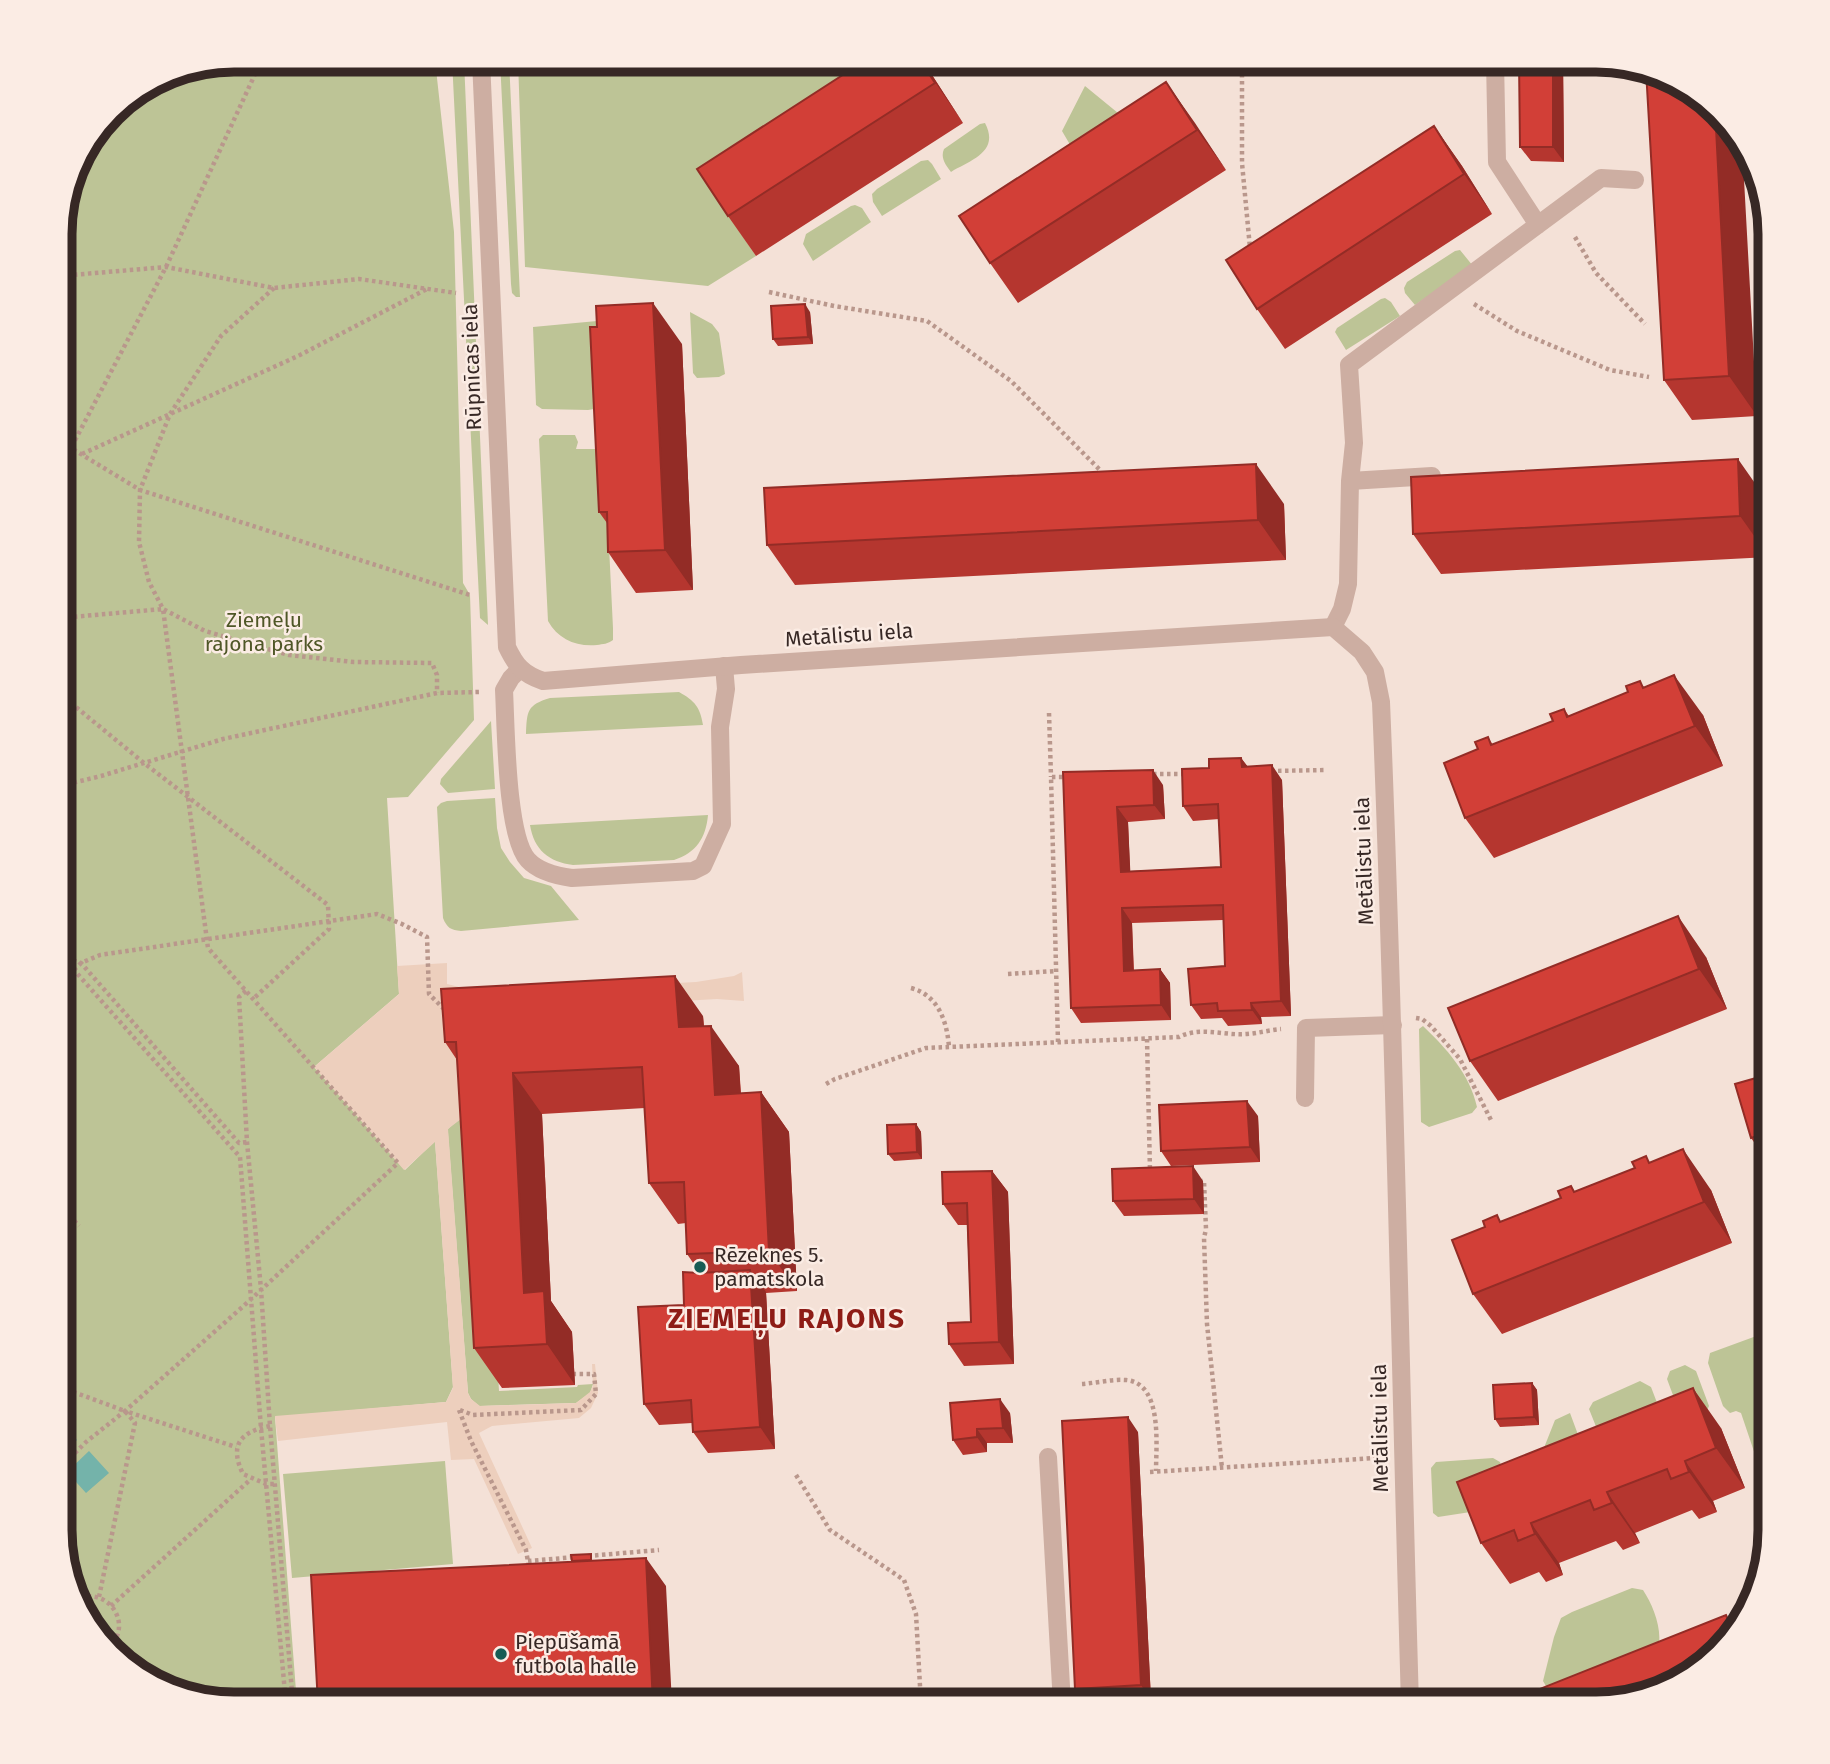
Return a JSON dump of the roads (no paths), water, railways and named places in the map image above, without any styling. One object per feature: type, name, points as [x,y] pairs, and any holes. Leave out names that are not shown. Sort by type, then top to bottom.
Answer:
[{"type":"street","name":"Rūpnīcas iela","points":[[482,72],[507,647],[520,668]]},
{"type":"street","points":[[1495,72],[1497,162],[1538,225]]},
{"type":"street","points":[[1333,628],[1342,610],[1348,584],[1350,481],[1354,443],[1349,365],[1601,178],[1635,180]]},
{"type":"street","points":[[1350,481],[1447,475]]},
{"type":"street","name":"Metālistu iela","points":[[520,668],[531,677],[543,681],[733,665],[1333,628],[1362,652],[1375,672],[1381,702],[1393,1026],[1410,1692]]},
{"type":"street","points":[[520,668],[504,690],[515,833],[520,848],[529,861],[556,876],[572,878],[693,871],[703,866],[722,824],[720,727],[733,665]]},
{"type":"street","points":[[1305,1098],[1306,1028],[1393,1026]]},
{"type":"street","points":[[1048,1457],[1061,1692]]},
{"type":"water","points":[[89,1451],[109,1473],[86,1493],[72,1478],[72,1467]]},
{"type":"place","name":"Rēzeknes 5. pamatskola","points":[[700,1267]]},
{"type":"place","name":"Piepūšamā futbola halle","points":[[501,1654]]},
{"type":"district","name":"ZIEMEĻU RAJONS","points":[[787,1318]]},
{"type":"park label","name":"Ziemeļu rajona parks","points":[[264,632]]}]
